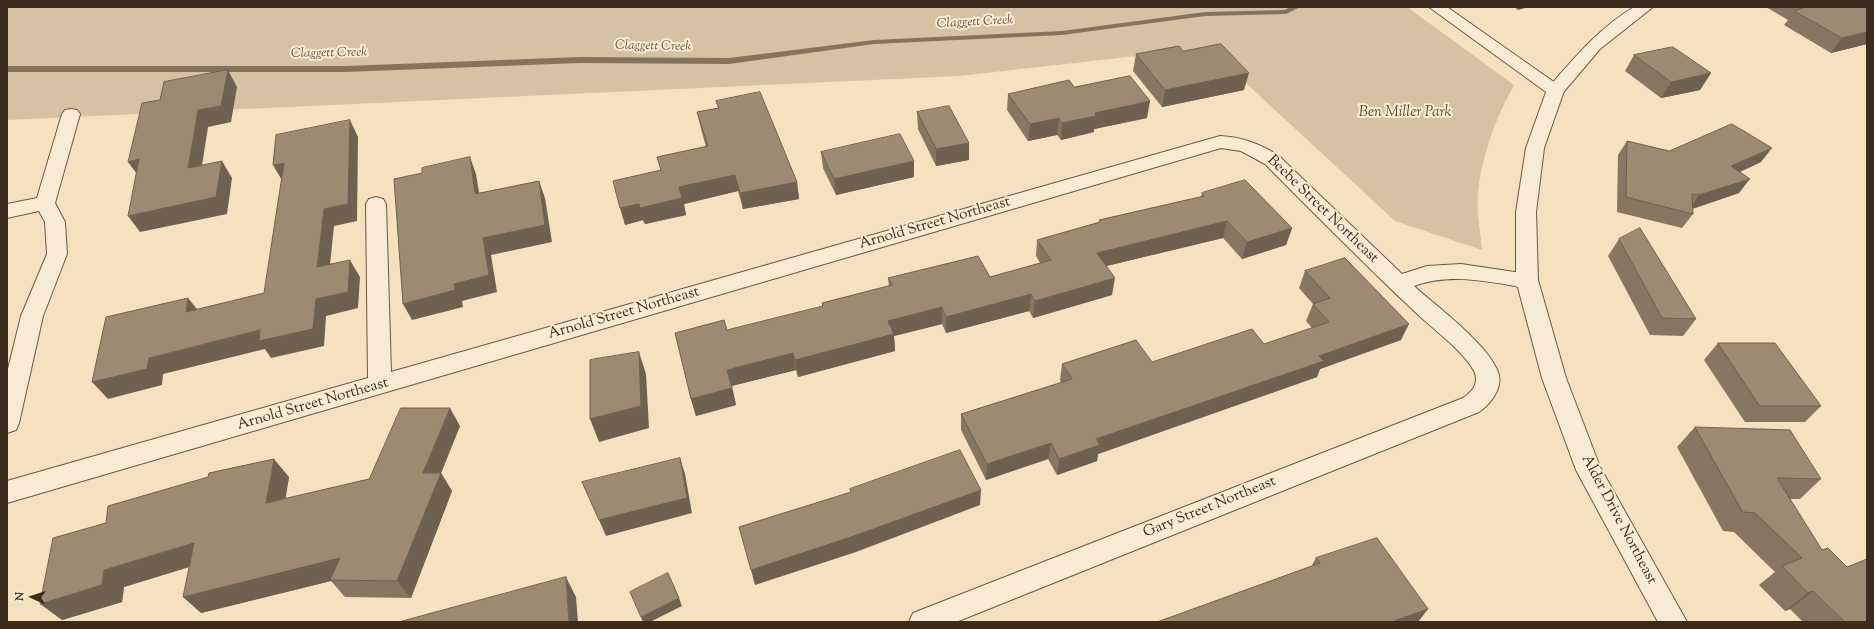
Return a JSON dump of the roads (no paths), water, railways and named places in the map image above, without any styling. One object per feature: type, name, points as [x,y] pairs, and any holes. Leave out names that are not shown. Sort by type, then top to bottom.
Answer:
[{"type":"street","points":[[1437,7],[1554,91],[1594,46],[1627,18],[1645,7]]},
{"type":"street","name":"Alder Drive Northeast","points":[[1554,91],[1535,148],[1526,212],[1527,280],[1554,378],[1589,470],[1673,622]]},
{"type":"street","points":[[7,423],[32,316],[58,254],[55,222],[45,203],[71,114]]},
{"type":"street","name":"Arnold Street Northeast","points":[[7,492],[1198,147],[1220,142],[1241,144]]},
{"type":"street","name":"Beebe Street Northeast","points":[[1241,144],[1258,149],[1272,160],[1398,284],[1475,355],[1485,370],[1488,385]]},
{"type":"street","points":[[7,211],[45,203]]},
{"type":"street","points":[[376,204],[380,385]]},
{"type":"street","points":[[1398,284],[1426,273],[1461,271],[1527,280]]},
{"type":"street","name":"Gary Street Northeast","points":[[923,622],[1471,405],[1480,399],[1488,385]]},
{"type":"waterway","name":"Claggett Creek","points":[[7,69],[345,69],[580,60],[729,61],[874,42],[1062,33],[1205,14],[1286,12],[1296,7]]},
{"type":"park label","name":"Ben Miller Park","points":[[1405,113]]}]
